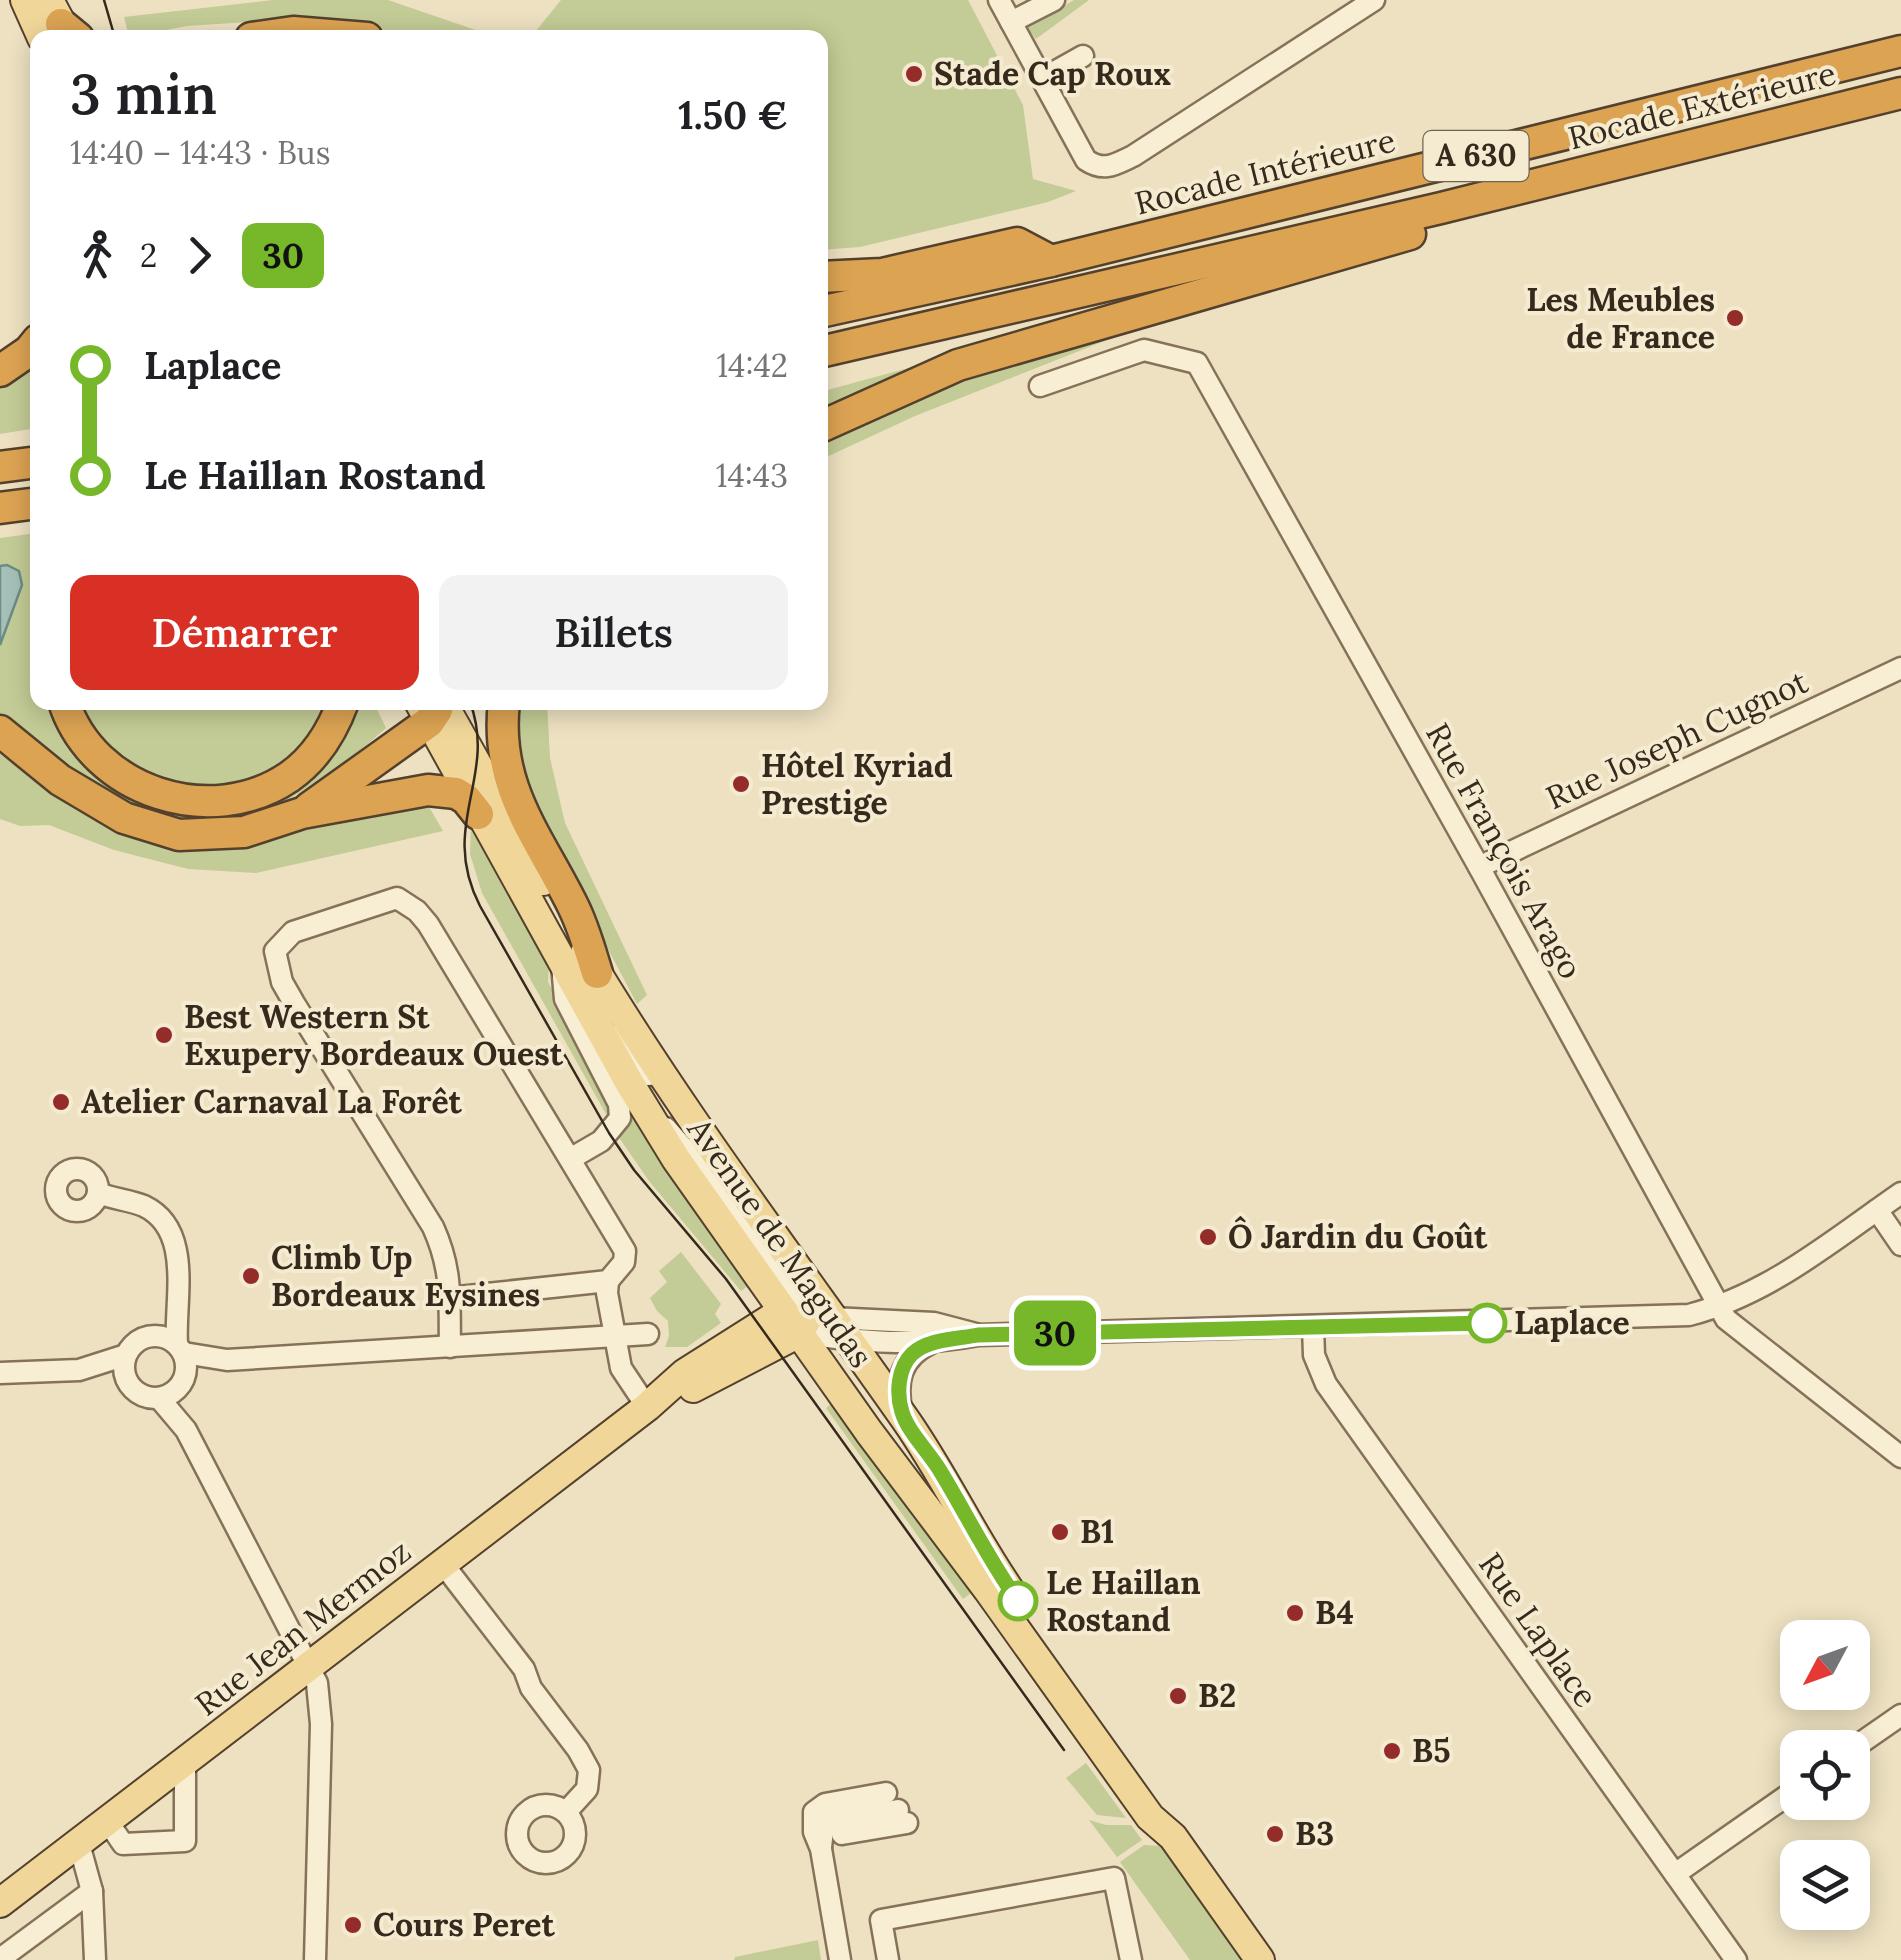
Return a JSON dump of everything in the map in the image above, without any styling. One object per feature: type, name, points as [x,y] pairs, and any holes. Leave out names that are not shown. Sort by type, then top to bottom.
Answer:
[{"type":"highway","name":"Rocade Intérieure","points":[[828,310],[1050,260],[1901,51]]},
{"type":"highway","name":"Rocade Extérieure","points":[[828,350],[1441,208],[1901,93]]},
{"type":"highway","points":[[828,423],[958,365],[1419,232],[1441,208]]},
{"type":"highway","points":[[828,277],[882,274],[1017,244],[1050,260]]},
{"type":"highway","points":[[0,370],[30,350]]},
{"type":"highway","points":[[0,467],[30,463]]},
{"type":"highway","points":[[0,508],[30,504]]},
{"type":"highway","points":[[67,710],[107,768],[156,794],[191,801],[222,800],[257,792],[288,777],[327,738],[339,710]]},
{"type":"highway","points":[[302,813],[428,710]]},
{"type":"highway","points":[[504,710],[504,748],[521,814],[573,906],[598,973]]},
{"type":"highway","points":[[0,731],[60,780],[124,818],[180,834],[244,832],[302,813],[428,790],[456,793],[478,814]]},
{"type":"main road","name":"Avenue de Magudas","points":[[433,710],[478,814],[643,1106],[692,1182],[815,1325],[903,1416],[933,1459],[1002,1579],[1162,1808],[1173,1838]]},
{"type":"main road","name":"Avenue de Magudas","points":[[434,710],[815,1325],[1150,1817],[1173,1838],[1260,1960]]},
{"type":"main road","name":"Rue Jean Mermoz","points":[[0,1903],[647,1407],[695,1387],[815,1325]]},
{"type":"main road","points":[[815,1325],[920,1472],[960,1509]]},
{"type":"street","points":[[999,0],[1086,160],[1098,168],[1133,156],[1374,0]]},
{"type":"street","points":[[1011,22],[1054,0]]},
{"type":"street","points":[[1042,79],[1083,56]]},
{"type":"street","name":"Rue François Arago","points":[[1040,386],[1144,350],[1197,364],[1720,1308],[1736,1328],[1899,1452]]},
{"type":"street","name":"Rue Joseph Cugnot","points":[[1479,867],[1901,668]]},
{"type":"street","points":[[450,1298],[608,1281],[624,1262],[625,1251],[428,924],[417,910],[398,898],[293,932],[275,951],[282,982],[433,1227],[448,1264],[450,1347]]},
{"type":"street","points":[[562,963],[584,985],[637,1067],[647,1075],[662,1074]]},
{"type":"street","points":[[562,963],[565,999],[619,1104],[620,1118],[601,1141],[570,1158]]},
{"type":"street","points":[[815,1325],[931,1343],[978,1335],[1665,1318],[1720,1308],[1771,1284],[1901,1193]]},
{"type":"street","points":[[98,1194],[142,1205],[168,1228],[178,1272],[180,1410],[186,1430],[311,1666],[316,1683],[321,1724],[315,1960]]},
{"type":"street","points":[[1877,1210],[1901,1245]]},
{"type":"street","points":[[608,1281],[621,1368],[647,1407]]},
{"type":"street","points":[[153,1336],[167,1322],[176,1304]]},
{"type":"street","points":[[815,1325],[934,1323],[978,1335]]},
{"type":"street","name":"Rue Laplace","points":[[1313,1327],[1314,1355],[1326,1384],[1736,1960]]},
{"type":"street","points":[[182,1363],[648,1334]]},
{"type":"street","points":[[79,1370],[126,1355],[142,1338],[153,1336],[162,1336],[182,1363]]},
{"type":"street","points":[[903,1416],[898,1395],[904,1367],[910,1356],[931,1343]]},
{"type":"street","points":[[126,1355],[126,1378]]},
{"type":"street","points":[[0,1373],[79,1370],[126,1378],[145,1396],[158,1398],[175,1391],[182,1363]]},
{"type":"street","points":[[158,1398],[186,1430]]},
{"type":"street","points":[[443,1564],[524,1668],[531,1688],[585,1760],[587,1789],[566,1812]]},
{"type":"street","points":[[1870,1737],[1901,1715]]},
{"type":"street","points":[[108,1822],[124,1844],[185,1841],[185,1763]]},
{"type":"street","points":[[1675,1874],[1780,1801]]},
{"type":"street","points":[[821,1849],[825,1842],[897,1809],[819,1806],[812,1819],[840,1960]]},
{"type":"street","points":[[79,1844],[92,1891],[94,1960]]},
{"type":"street","points":[[888,1960],[881,1920],[1114,1878],[1131,1960]]},
{"type":"street","points":[[0,1959],[92,1891]]},
{"type":"green space","points":[[273,0],[388,0],[476,30],[385,30],[293,19],[127,30],[124,17]]},
{"type":"green space","name":"Stade Cap Roux","points":[[561,0],[968,0],[1023,105],[1033,179],[1076,191],[1048,202],[860,247],[828,249],[828,30],[537,30]]},
{"type":"green space","points":[[1074,0],[1089,0],[1036,39],[1027,28]]},
{"type":"green space","points":[[1127,332],[915,416],[828,456],[828,436],[985,368]]},
{"type":"green space","points":[[953,356],[828,411],[828,390]]},
{"type":"green space","points":[[30,362],[30,429],[0,434],[0,383]]},
{"type":"green space","points":[[30,534],[30,710],[54,710],[93,770],[246,805],[346,710],[377,710],[386,728],[315,783],[280,803],[245,816],[208,822],[170,819],[129,806],[63,768],[0,717],[0,538]]},
{"type":"green space","points":[[84,710],[322,710],[304,744],[274,770],[252,780],[204,787],[156,778],[134,768],[104,743]]},
{"type":"green space","points":[[518,710],[547,710],[550,758],[565,823],[647,995],[637,1004],[526,793],[518,748]]},
{"type":"green space","points":[[0,754],[78,811],[118,831],[261,842],[362,815],[428,805],[443,831],[256,873],[188,869],[114,850],[49,825],[20,826],[0,819]]},
{"type":"green space","points":[[471,823],[549,965],[548,982],[610,1099],[611,1123],[482,893],[470,854]]},
{"type":"green space","points":[[604,1059],[752,1283],[741,1291],[649,1181],[618,1136],[622,1130]]},
{"type":"green space","points":[[681,1252],[721,1304],[715,1314],[721,1323],[687,1347],[665,1347],[668,1321],[650,1298],[667,1282],[659,1271]]},
{"type":"green space","points":[[836,1400],[979,1587],[963,1599],[826,1408]]},
{"type":"green space","points":[[1086,1763],[1126,1818],[1097,1815],[1066,1778]]},
{"type":"green space","points":[[1089,1820],[1131,1825],[1142,1840],[1117,1857]]},
{"type":"green space","points":[[1144,1845],[1162,1846],[1242,1960],[1190,1960],[1120,1862]]},
{"type":"green space","points":[[818,1940],[821,1960],[734,1960],[735,1957]]},
{"type":"water","points":[[0,566],[19,571],[22,585],[0,645]]},
{"type":"tram line","points":[[104,0],[113,30]]},
{"type":"tram line","points":[[472,710],[477,754],[466,825],[469,877],[480,906],[609,1133],[634,1170],[726,1279],[1064,1750]]},
{"type":"bus line","name":"30","points":[[1018,1601],[903,1416],[899,1381],[910,1356],[918,1350],[931,1343],[978,1335],[1487,1323]]},
{"type":"place","name":"Stade Cap Roux","points":[[914,74]]},
{"type":"place","name":"Les Meubles de France","points":[[1735,318]]},
{"type":"place","name":"Hôtel Kyriad Prestige","points":[[741,784]]},
{"type":"place","name":"Best Western St Exupery Bordeaux Ouest","points":[[164,1035]]},
{"type":"place","name":"Atelier Carnaval La Forêt","points":[[61,1102]]},
{"type":"place","name":"Ô Jardin du Goût","points":[[1208,1237]]},
{"type":"place","name":"Climb Up Bordeaux Eysines","points":[[251,1276]]},
{"type":"place","name":"Laplace","points":[[1487,1323]]},
{"type":"place","name":"B1","points":[[1060,1532]]},
{"type":"place","name":"Le Haillan Rostand","points":[[1018,1601]]},
{"type":"place","name":"B4","points":[[1295,1613]]},
{"type":"place","name":"B2","points":[[1178,1696]]},
{"type":"place","name":"B5","points":[[1392,1751]]},
{"type":"place","name":"B3","points":[[1275,1834]]},
{"type":"place","name":"Cours Peret","points":[[353,1925]]}]
